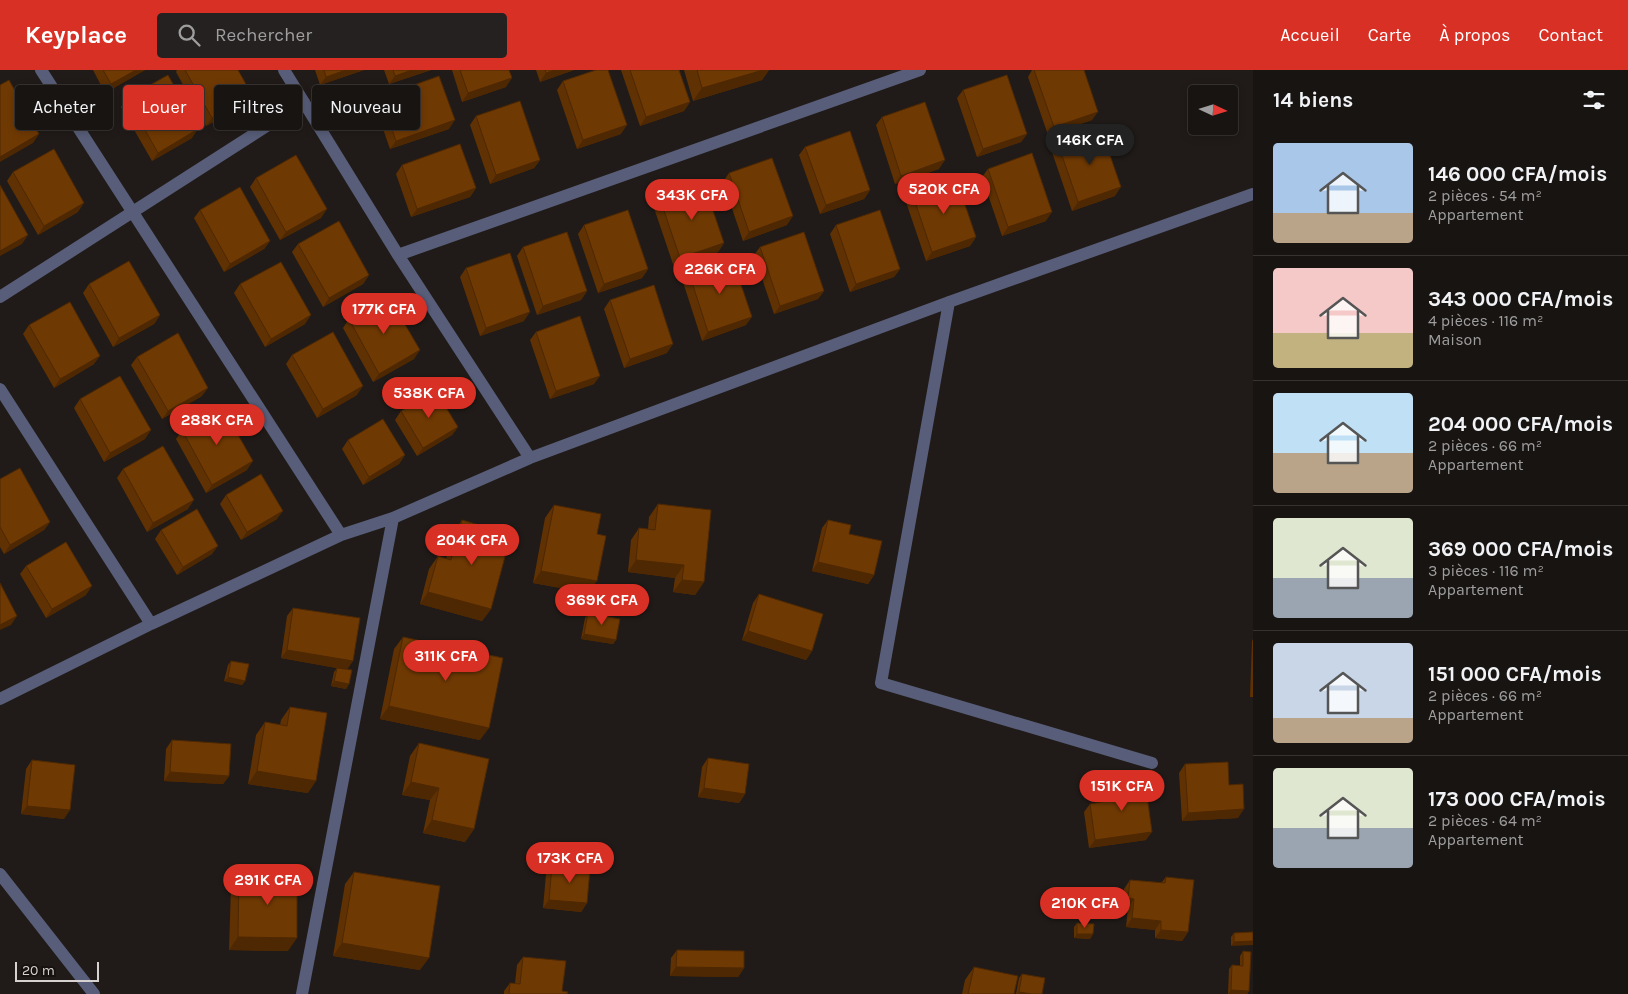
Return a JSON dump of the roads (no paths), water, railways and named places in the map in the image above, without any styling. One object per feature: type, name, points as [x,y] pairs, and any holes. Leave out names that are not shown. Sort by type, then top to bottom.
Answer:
[{"type":"street","points":[[41,70],[341,535]]},
{"type":"street","points":[[284,70],[398,255],[530,458]]},
{"type":"street","points":[[398,255],[920,70]]},
{"type":"street","points":[[0,297],[304,102]]},
{"type":"street","points":[[0,699],[151,624],[341,535],[394,518],[530,458],[949,302],[1253,194]]},
{"type":"street","points":[[949,302],[881,683],[1152,763]]},
{"type":"street","points":[[0,389],[151,624]]},
{"type":"street","points":[[302,994],[394,518]]},
{"type":"street","points":[[0,874],[94,994]]}]
